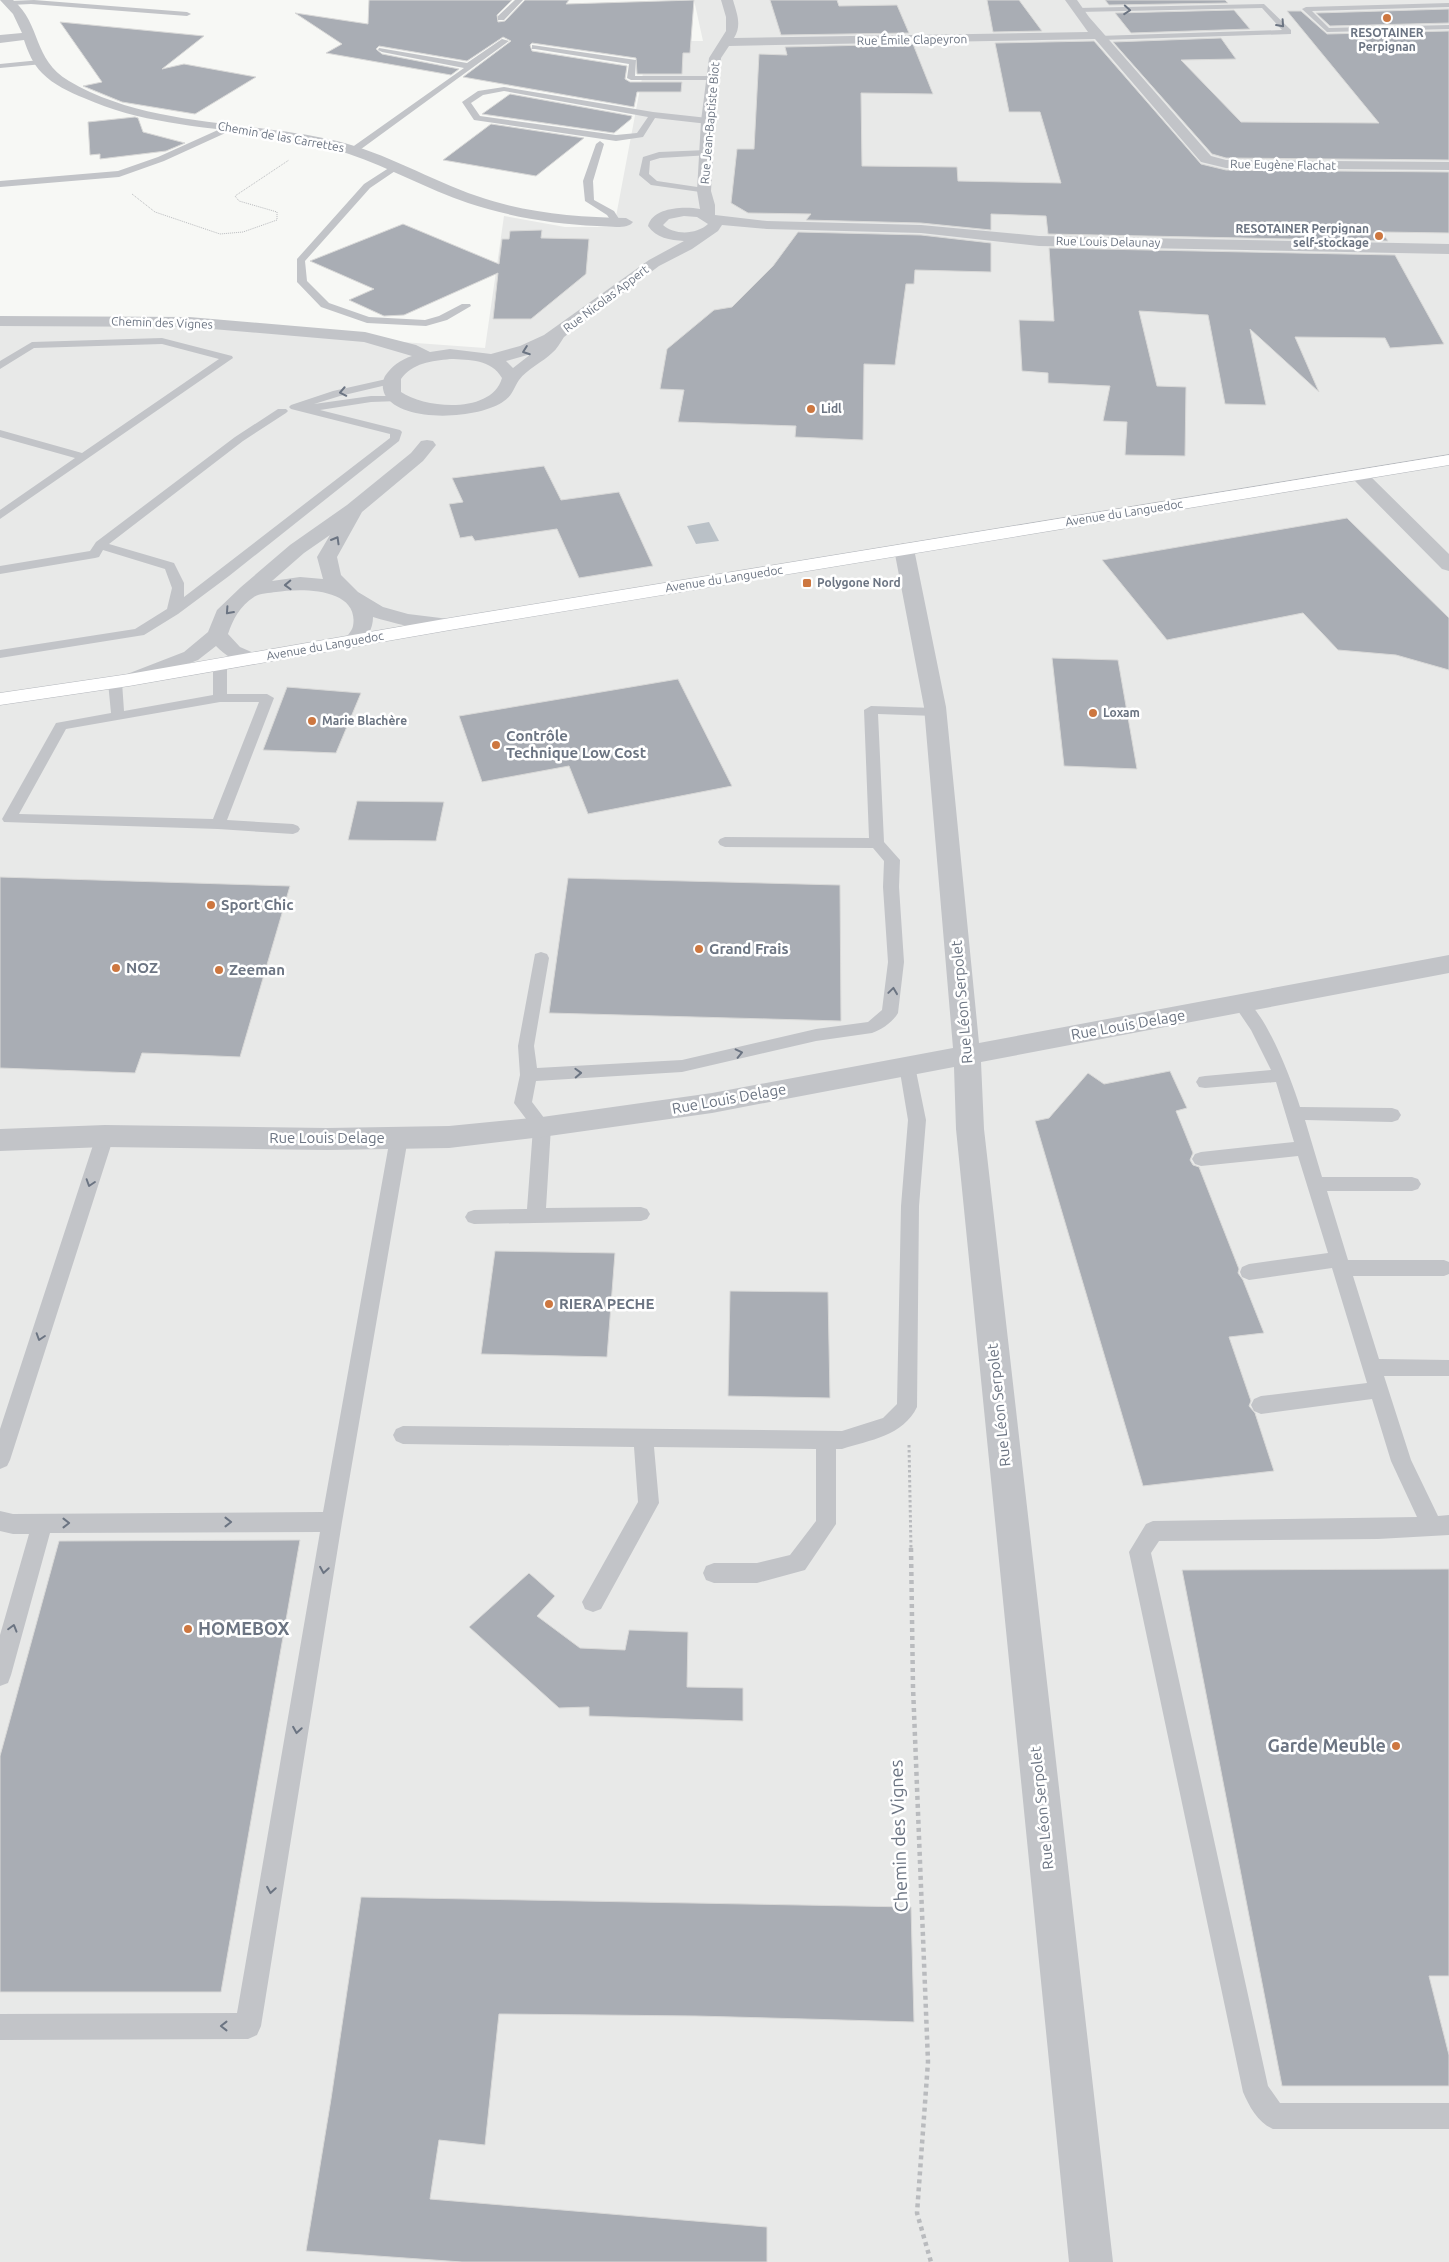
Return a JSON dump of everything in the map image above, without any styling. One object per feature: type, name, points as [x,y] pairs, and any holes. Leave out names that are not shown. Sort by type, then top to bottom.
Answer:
[{"type":"main road","name":"Avenue du Languedoc","points":[[0,699],[122,681],[450,624],[1449,460]]},
{"type":"street","name":"Rue Jean-Baptiste Biot","points":[[708,225],[708,205],[704,191],[708,121],[715,58],[732,31],[732,17],[727,0]]},
{"type":"street","name":"Chemin de las Carrettes","points":[[8,2],[22,18],[40,62],[52,76],[71,88],[100,101],[135,111],[229,128],[319,141],[354,150],[454,193],[496,207],[538,216],[631,220],[671,214]]},
{"type":"street","name":"Rue Eugène Flachat","points":[[1075,5],[1099,36],[1206,158],[1226,164],[1449,166]]},
{"type":"street","points":[[0,39],[30,36]]},
{"type":"street","name":"Rue Émile Clapeyron","points":[[726,42],[1099,36]]},
{"type":"street","name":"Rue Jean-Baptiste Biot","points":[[671,214],[691,203],[704,191]]},
{"type":"street","points":[[671,214],[708,225]]},
{"type":"street","name":"Rue Nicolas Appert","points":[[654,263],[666,244],[661,231],[655,226],[656,222],[671,214]]},
{"type":"street","name":"Chemin de las Carrettes","points":[[631,220],[661,231],[687,236],[708,225]]},
{"type":"street","name":"Rue Nicolas Appert","points":[[492,359],[518,354],[539,346],[654,263],[687,246],[708,225]]},
{"type":"street","name":"Rue Louis Delaunay","points":[[708,225],[921,229],[1039,241],[1449,249]]},
{"type":"street","name":"Chemin des Vignes","points":[[0,321],[189,322],[366,337],[410,349],[428,357]]},
{"type":"street","name":"Chemin des Vignes","points":[[323,334],[378,348],[394,355],[403,367]]},
{"type":"street","name":"Rue Nicolas Appert","points":[[416,407],[428,410],[461,409],[475,407],[495,400],[507,390],[511,378],[547,350],[558,334]]},
{"type":"street","points":[[436,435],[428,432],[426,422],[416,407],[394,396],[390,385],[391,381],[395,374],[403,367],[428,357],[450,354],[473,354],[492,359],[506,368],[511,378]]},
{"type":"street","points":[[122,681],[191,656],[217,635],[224,614],[248,591],[297,549],[354,509],[417,456],[461,409]]},
{"type":"street","points":[[1359,475],[1449,565]]},
{"type":"street","points":[[353,642],[363,628],[363,612],[351,596],[331,577],[327,557],[354,509]]},
{"type":"street","name":"Rue Léon Serpolet","points":[[904,549],[935,712],[967,1055],[971,1138],[1091,2262]]},
{"type":"street","points":[[248,591],[280,585],[318,584],[351,596],[376,611],[407,620],[450,624]]},
{"type":"street","points":[[217,635],[233,651],[251,659]]},
{"type":"street","name":"Rue Louis Delage","points":[[0,1140],[104,1136],[326,1139],[449,1137],[542,1127],[712,1103],[1449,964]]},
{"type":"lane","points":[[501,18],[520,0]]},
{"type":"lane","points":[[8,2],[187,14]]},
{"type":"lane","points":[[1075,5],[1264,6],[1288,32],[1099,36]]},
{"type":"lane","points":[[1449,5],[1306,9],[1326,30],[1449,27]]},
{"type":"lane","points":[[354,150],[505,41]]},
{"type":"lane","points":[[535,47],[633,62],[631,78],[713,78]]},
{"type":"lane","points":[[382,50],[468,66]]},
{"type":"lane","points":[[0,66],[40,62]]},
{"type":"lane","points":[[653,115],[640,135],[616,138],[477,118],[466,102],[481,93],[504,89],[653,115],[708,121]]},
{"type":"lane","points":[[0,184],[119,174],[161,159],[229,128]]},
{"type":"lane","points":[[600,144],[588,182],[590,201],[611,214],[631,220]]},
{"type":"lane","points":[[704,191],[654,183],[644,175],[646,159],[659,155],[707,153]]},
{"type":"lane","points":[[667,186],[662,171],[662,160],[684,154]]},
{"type":"lane","points":[[395,167],[367,186],[300,261],[302,282],[325,305],[367,320],[395,323],[426,323],[443,318],[466,306]]},
{"type":"lane","points":[[0,366],[32,345],[162,341],[228,358],[0,515]]},
{"type":"lane","points":[[0,570],[95,554],[100,545],[233,443],[282,411],[337,393],[391,381]]},
{"type":"lane","points":[[282,411],[371,399],[399,398]]},
{"type":"lane","points":[[0,654],[139,632],[173,611],[225,573],[395,439],[396,432],[303,409]]},
{"type":"lane","points":[[0,433],[84,458]]},
{"type":"lane","points":[[100,545],[170,566],[177,577],[179,586],[179,598],[173,611]]},
{"type":"lane","points":[[0,556],[30,565]]},
{"type":"lane","points":[[220,664],[220,698]]},
{"type":"lane","points":[[118,716],[122,681]]},
{"type":"lane","points":[[4,819],[61,726],[220,698],[267,698],[218,824]]},
{"type":"lane","points":[[529,1075],[607,1072],[682,1066],[816,1035],[872,1027],[890,1013],[896,962],[891,887],[892,860],[877,843],[871,710],[935,712]]},
{"type":"lane","points":[[4,819],[218,824],[293,829]]},
{"type":"lane","points":[[725,842],[877,843]]},
{"type":"lane","points":[[536,1216],[542,1127],[523,1103],[529,1075],[526,1046],[541,958]]},
{"type":"lane","points":[[1242,1004],[1258,1027],[1282,1075],[1401,1461],[1441,1526],[1378,1529],[1153,1531],[1140,1552],[1256,2092],[1273,2116],[1449,2116]]},
{"type":"lane","points":[[403,1435],[842,1440],[890,1425],[907,1406],[910,1206],[917,1120],[907,1066]]},
{"type":"lane","points":[[1205,1082],[1282,1075]]},
{"type":"lane","points":[[1294,1113],[1392,1116]]},
{"type":"lane","points":[[0,1460],[104,1136]]},
{"type":"lane","points":[[0,2027],[248,2026],[332,1522],[399,1138]]},
{"type":"lane","points":[[1201,1160],[1305,1148]]},
{"type":"lane","points":[[1316,1184],[1412,1184]]},
{"type":"lane","points":[[474,1217],[641,1214]]},
{"type":"lane","points":[[1249,1272],[1340,1263],[1444,1268]]},
{"type":"lane","points":[[1372,1366],[1449,1368]]},
{"type":"lane","points":[[1261,1405],[1379,1390]]},
{"type":"lane","points":[[593,1602],[649,1503],[644,1437]]},
{"type":"lane","points":[[714,1573],[756,1573],[798,1563],[826,1524],[826,1440]]},
{"type":"lane","points":[[0,1521],[13,1524],[332,1522]]},
{"type":"lane","points":[[0,1675],[42,1524]]},
{"type":"path","points":[[119,174],[121,184],[155,212],[220,234],[243,232],[277,220],[277,212],[239,201],[235,196],[319,141]]},
{"type":"path","name":"Chemin des Vignes","points":[[907,1406],[910,1468],[912,1687],[928,2062],[917,2213],[931,2262]]},
{"type":"shaded area","points":[[694,0],[1449,0],[1449,2262],[0,2262],[0,322],[170,325],[485,348],[504,216],[565,227],[614,227],[649,41],[703,41]]},
{"type":"shaded area","points":[[709,522],[719,541],[696,544],[687,526]]},
{"type":"building","points":[[369,0],[512,0],[497,15],[498,22],[505,21],[525,0],[569,0],[566,4],[694,0],[690,53],[683,53],[682,74],[637,74],[636,58],[532,43],[530,45],[532,51],[627,66],[625,79],[630,82],[682,82],[681,92],[637,92],[634,107],[463,77],[511,41],[503,37],[467,61],[379,46],[376,49],[382,54],[459,69],[451,75],[326,53],[342,44],[295,13],[368,24]]},
{"type":"building","points":[[770,0],[837,0],[839,6],[897,5],[909,33],[781,35]]},
{"type":"building","points":[[987,0],[1019,0],[1042,31],[993,32]]},
{"type":"building","points":[[1105,0],[1225,0],[1228,3],[1109,5]]},
{"type":"building","name":"RESOTAINER Perpignan","points":[[1449,9],[1449,23],[1330,26],[1316,13]]},
{"type":"building","points":[[1234,10],[1250,29],[1131,33],[1115,13]]},
{"type":"building","points":[[1287,11],[1301,11],[1327,34],[1449,31],[1449,160],[1226,158],[1212,154],[1113,42],[1221,38],[1236,59],[1181,60],[1241,122],[1379,123]]},
{"type":"building","points":[[60,22],[204,36],[162,69],[184,64],[256,77],[195,114],[122,102],[83,86],[102,82]]},
{"type":"building","points":[[1094,41],[1201,164],[1226,170],[1449,172],[1449,233],[1382,232],[1388,241],[1048,234],[1046,216],[991,214],[991,230],[921,223],[806,220],[811,214],[748,213],[731,203],[737,149],[754,149],[759,54],[787,55],[785,47],[913,44],[933,94],[861,93],[862,166],[957,167],[958,181],[1061,183],[1040,112],[1009,112],[995,43]]},
{"type":"building","points":[[510,94],[632,116],[614,133],[482,114]]},
{"type":"building","points":[[138,118],[143,132],[185,143],[166,151],[100,159],[100,154],[90,155],[88,122]]},
{"type":"building","points":[[491,124],[584,138],[536,176],[443,160]]},
{"type":"building","points":[[403,224],[499,264],[502,239],[509,239],[510,231],[542,230],[541,238],[589,239],[586,274],[531,319],[493,319],[498,273],[404,315],[384,316],[349,300],[374,289],[310,261]]},
{"type":"building","points":[[798,232],[921,235],[991,243],[991,272],[915,270],[914,284],[906,284],[895,365],[864,364],[863,440],[795,437],[796,426],[678,422],[684,390],[660,389],[667,349],[714,310],[732,307],[773,266]]},
{"type":"building","points":[[1049,248],[1395,255],[1444,344],[1390,348],[1385,338],[1295,337],[1319,392],[1250,329],[1266,405],[1225,404],[1208,315],[1139,311],[1157,386],[1186,387],[1185,456],[1125,455],[1127,422],[1103,421],[1110,386],[1048,383],[1048,373],[1022,371],[1019,320],[1054,321]]},
{"type":"building","points":[[544,466],[561,500],[619,492],[653,566],[579,578],[557,529],[475,541],[472,536],[460,538],[449,504],[463,502],[452,478]]},
{"type":"building","points":[[1347,518],[1449,618],[1449,670],[1396,655],[1338,650],[1303,613],[1167,640],[1102,560]]},
{"type":"building","name":"Loxam","points":[[1052,658],[1118,660],[1137,769],[1064,766]]},
{"type":"building","points":[[678,679],[732,786],[588,814],[569,766],[482,782],[459,716]]},
{"type":"building","name":"Marie Blachère","points":[[287,687],[361,693],[336,753],[263,750]]},
{"type":"building","points":[[357,801],[444,802],[436,841],[348,840]]},
{"type":"building","points":[[0,877],[290,886],[240,1057],[142,1053],[135,1073],[0,1068]]},
{"type":"building","name":"Grand Frais","points":[[568,878],[840,885],[841,1021],[549,1013]]},
{"type":"building","points":[[1170,1071],[1187,1108],[1176,1111],[1193,1153],[1190,1160],[1193,1165],[1199,1167],[1239,1269],[1238,1273],[1243,1280],[1264,1333],[1229,1337],[1251,1401],[1249,1406],[1255,1413],[1274,1471],[1143,1486],[1035,1121],[1049,1118],[1088,1073],[1104,1084]]},
{"type":"building","name":"RIERA PECHE","points":[[495,1251],[615,1253],[607,1357],[481,1354]]},
{"type":"building","points":[[730,1291],[828,1292],[830,1398],[728,1396]]},
{"type":"building","points":[[300,1540],[221,1992],[0,1992],[0,1756],[59,1541]]},
{"type":"building","points":[[1449,1569],[1449,1976],[1429,1976],[1449,2055],[1449,2086],[1282,2086],[1182,1570]]},
{"type":"building","points":[[529,1573],[555,1596],[537,1616],[580,1648],[625,1650],[629,1630],[688,1632],[687,1687],[743,1688],[743,1721],[589,1716],[589,1707],[559,1708],[469,1627]]},
{"type":"building","points":[[361,1897],[911,1907],[914,2022],[696,2016],[499,2014],[485,2145],[439,2140],[430,2199],[767,2227],[767,2262],[462,2262],[306,2251]]},
{"type":"place","name":"RESOTAINER Perpignan","points":[[1387,18]]},
{"type":"place","name":"RESOTAINER Perpignan self-stockage","points":[[1379,236]]},
{"type":"place","name":"Lidl","points":[[811,409]]},
{"type":"place","name":"Polygone Nord","points":[[807,583]]},
{"type":"place","name":"Loxam","points":[[1093,713]]},
{"type":"place","name":"Marie Blachère","points":[[312,721]]},
{"type":"place","name":"Contrôle Technique Low Cost","points":[[496,745]]},
{"type":"place","name":"Sport Chic","points":[[211,905]]},
{"type":"place","name":"Grand Frais","points":[[699,949]]},
{"type":"place","name":"NOZ","points":[[116,968]]},
{"type":"place","name":"Zeeman","points":[[219,970]]},
{"type":"place","name":"RIERA PECHE","points":[[549,1304]]},
{"type":"place","name":"HOMEBOX","points":[[188,1629]]},
{"type":"place","name":"Garde Meuble","points":[[1396,1746]]}]
